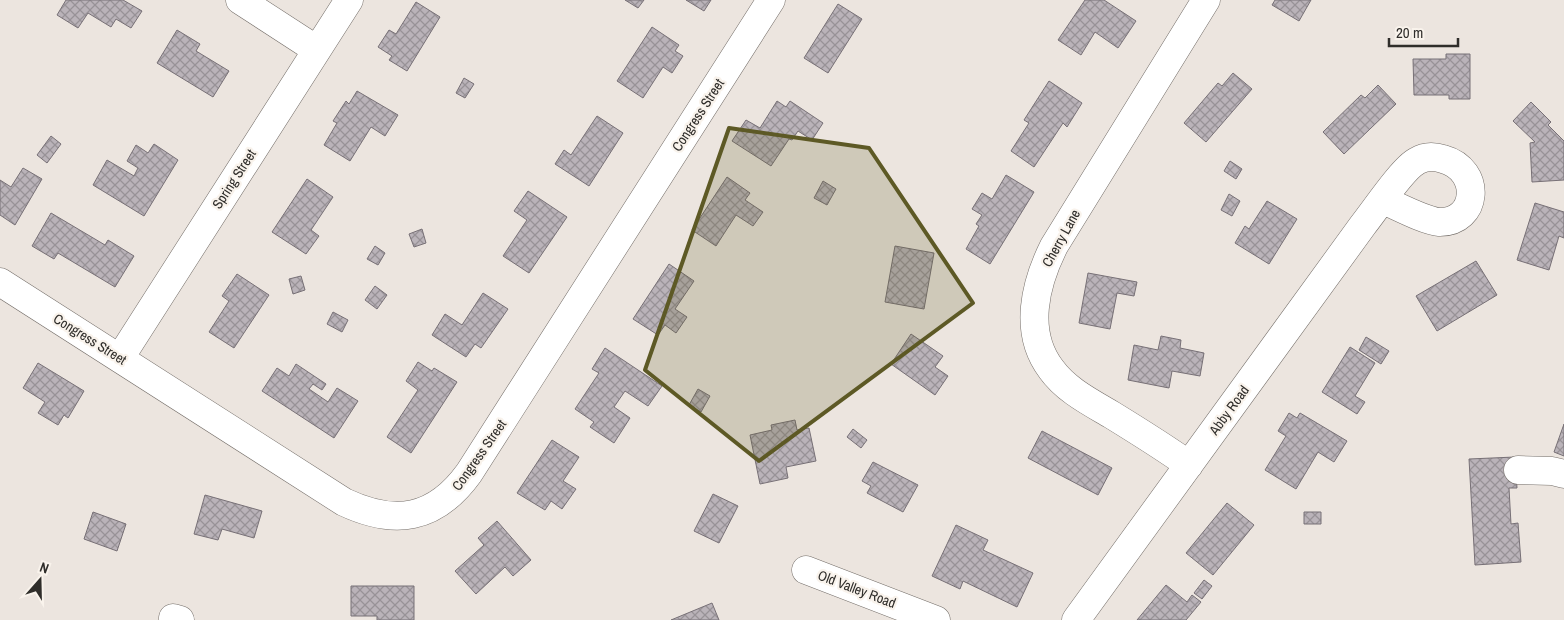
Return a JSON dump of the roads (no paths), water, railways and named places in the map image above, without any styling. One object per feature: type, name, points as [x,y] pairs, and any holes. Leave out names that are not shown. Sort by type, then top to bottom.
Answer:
[{"type":"street","points":[[240,0],[317,50]]},
{"type":"street","name":"Spring Street","points":[[120,358],[349,0]]},
{"type":"street","name":"Congress Street","points":[[0,282],[344,502],[359,509],[390,516],[420,513],[435,507],[448,498],[469,473],[771,0]]},
{"type":"street","name":"Cherry Lane","points":[[1189,465],[1164,447],[1082,397],[1060,380],[1041,352],[1034,317],[1040,277],[1054,246],[1206,0]]},
{"type":"street","name":"Abby Road","points":[[1076,620],[1383,200]]},
{"type":"street","points":[[1518,470],[1552,471],[1564,474]]},
{"type":"street","name":"Old Valley Road","points":[[806,570],[936,620]]}]
